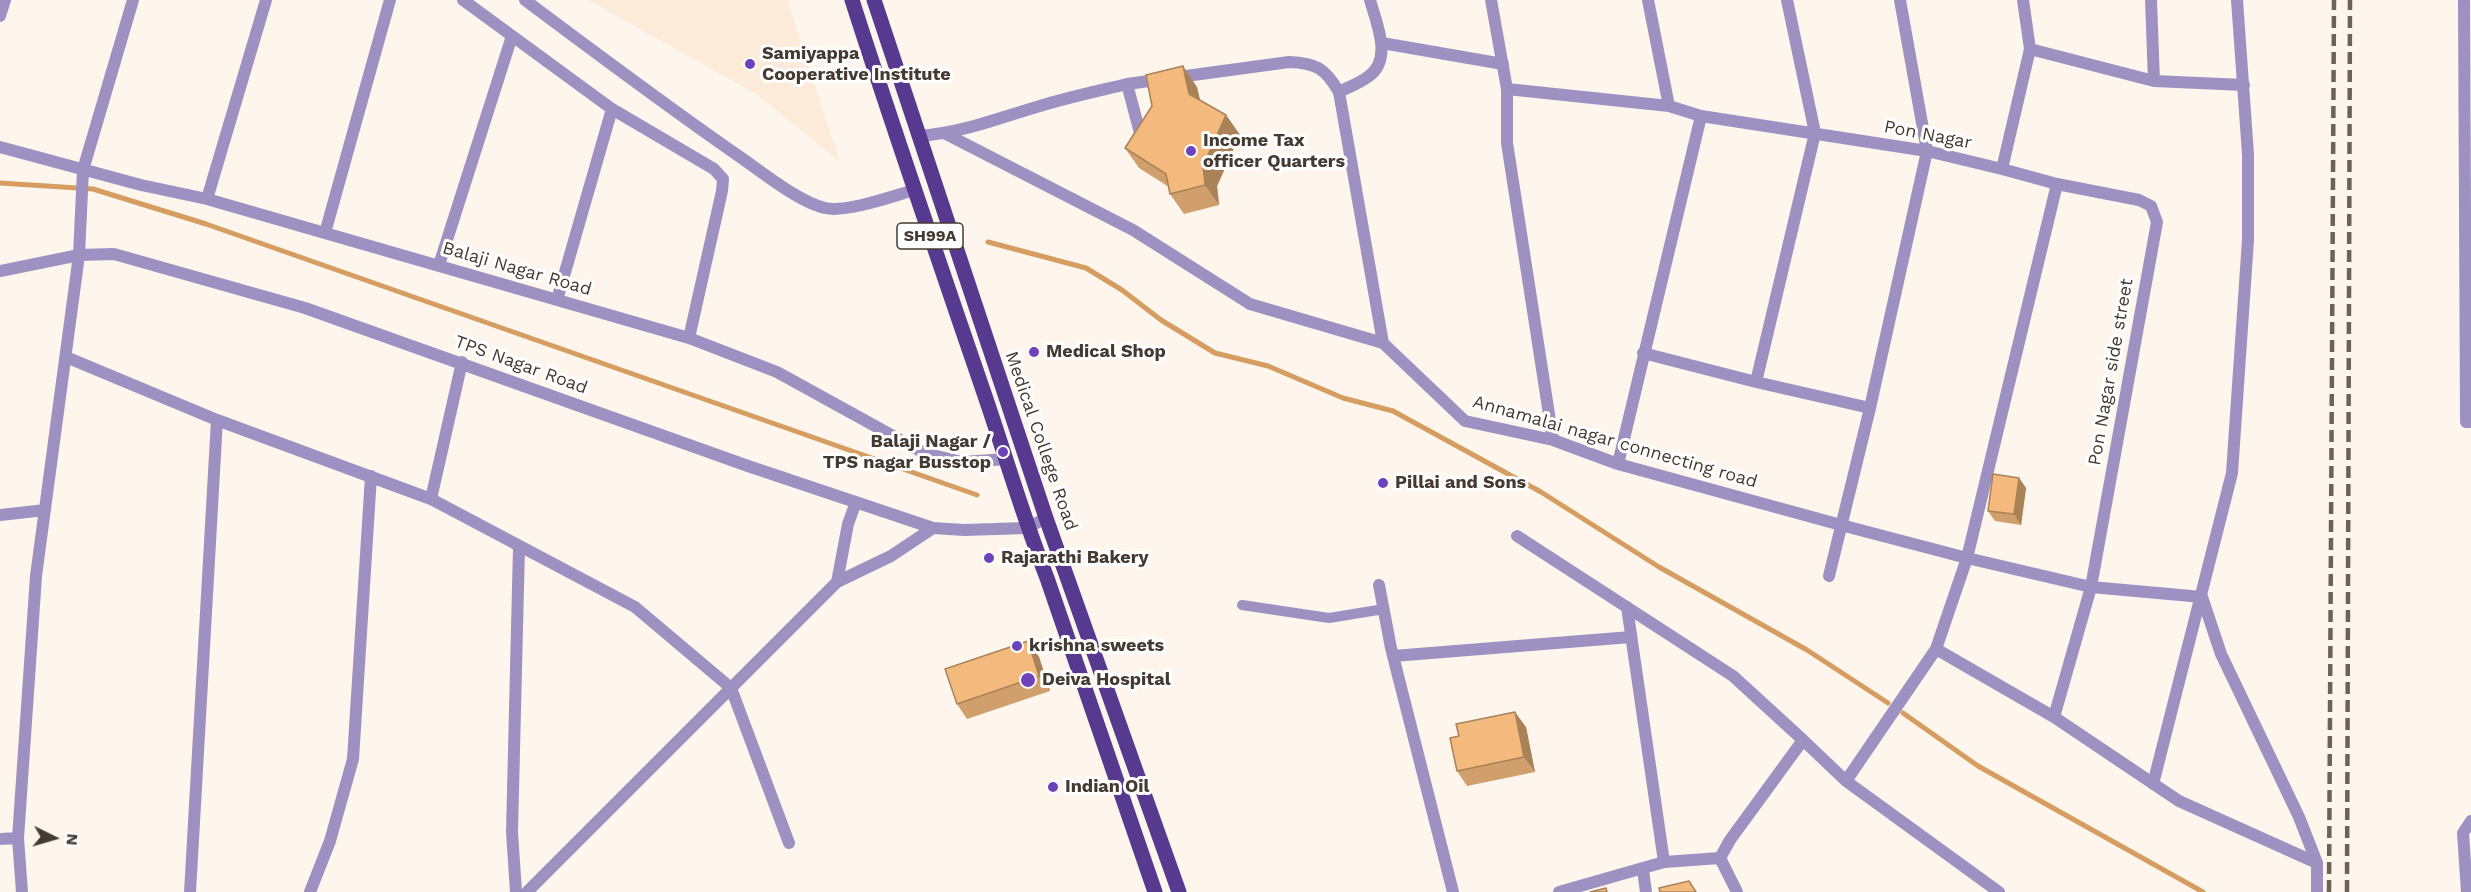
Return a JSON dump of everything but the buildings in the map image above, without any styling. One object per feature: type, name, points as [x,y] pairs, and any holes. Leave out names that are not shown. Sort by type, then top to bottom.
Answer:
[{"type":"main road","name":"SH99A","points":[[852,0],[914,190],[1009,465],[1027,528],[1047,578],[1155,892]]},
{"type":"main road","name":"Medical College Road","points":[[874,0],[1044,511],[1179,892]]},
{"type":"street","points":[[0,16],[5,0]]},
{"type":"street","points":[[22,892],[18,838],[36,576],[79,255],[83,175],[133,0]]},
{"type":"street","points":[[207,200],[266,0]]},
{"type":"street","points":[[325,232],[390,0]]},
{"type":"street","points":[[463,0],[612,109],[714,168],[723,179],[689,338]]},
{"type":"street","points":[[525,0],[668,108],[778,184],[806,200],[826,209],[868,204],[914,190]]},
{"type":"street","points":[[1339,92],[1371,75],[1381,56],[1382,43],[1370,0]]},
{"type":"street","points":[[1491,0],[1507,89],[1507,142],[1552,440]]},
{"type":"street","points":[[1648,0],[1669,106]]},
{"type":"street","points":[[1756,382],[1815,133],[1787,0]]},
{"type":"street","points":[[1829,576],[1870,408],[1927,151],[1900,0]]},
{"type":"street","points":[[2002,169],[2030,49],[2023,0]]},
{"type":"street","points":[[2151,0],[2154,81]]},
{"type":"street","points":[[2154,784],[2232,473],[2248,240],[2244,85],[2237,0]]},
{"type":"street","points":[[2464,0],[2468,61],[2466,422],[2471,422]]},
{"type":"street","points":[[439,265],[512,36]]},
{"type":"street","points":[[1382,43],[1503,64]]},
{"type":"street","points":[[2030,49],[2154,81],[2244,85]]},
{"type":"street","points":[[918,136],[946,134],[991,123],[1040,106],[1127,84],[1289,62],[1308,63],[1328,74],[1339,92],[1383,343]]},
{"type":"street","points":[[1127,84],[1140,133]]},
{"type":"street","name":"Pon Nagar","points":[[1507,89],[1669,106],[1701,116],[1927,151],[2002,169]]},
{"type":"street","points":[[557,300],[612,109]]},
{"type":"street","points":[[1618,464],[1701,116]]},
{"type":"street","name":"Annamalai nagar connecting road","points":[[946,134],[1133,230],[1250,304],[1383,343],[1465,421],[1552,440],[1618,464],[1841,525],[2091,587]]},
{"type":"street","name":"Balaji Nagar Road","points":[[0,147],[83,175],[207,200],[325,232],[689,338],[777,372],[924,453],[962,462],[1009,465]]},
{"type":"street","name":"Pon Nagar side street","points":[[2002,169],[2056,184],[2139,200],[2151,206],[2157,222],[2091,587],[2054,717]]},
{"type":"street","points":[[1846,781],[1936,649],[1967,558],[2056,184]]},
{"type":"street","name":"TPS Nagar Road","points":[[0,271],[79,255],[114,254],[305,308],[462,362],[748,466],[933,528],[964,530],[1027,528]]},
{"type":"street","points":[[1643,353],[1870,408]]},
{"type":"street","points":[[66,357],[217,420],[431,499],[635,607],[730,688],[789,843]]},
{"type":"street","points":[[431,499],[462,362]]},
{"type":"street","points":[[190,892],[217,420]]},
{"type":"street","points":[[310,892],[330,841],[353,759],[371,476]]},
{"type":"street","points":[[837,582],[848,524],[856,502]]},
{"type":"street","points":[[0,515],[45,510]]},
{"type":"street","points":[[1027,528],[1044,511]]},
{"type":"street","points":[[527,892],[837,582],[891,556],[933,528]]},
{"type":"street","points":[[1517,536],[1733,676],[1846,781],[1999,892]]},
{"type":"street","points":[[516,892],[512,832],[519,547]]},
{"type":"street","points":[[1379,585],[1393,656],[1453,892]]},
{"type":"street","points":[[2091,587],[2202,597]]},
{"type":"street","points":[[2202,597],[2221,654],[2300,817],[2317,863],[2317,892]]},
{"type":"street","points":[[1627,607],[1664,862]]},
{"type":"street","points":[[1393,656],[1631,637]]},
{"type":"street","points":[[1936,649],[2054,717],[2179,801],[2317,863]]},
{"type":"street","points":[[1720,858],[1730,840],[1803,740]]},
{"type":"street","points":[[2468,892],[2463,833],[2471,820]]},
{"type":"street","points":[[0,839],[18,838]]},
{"type":"street","points":[[1559,892],[1643,870],[1664,862],[1720,858]]},
{"type":"street","points":[[1720,858],[1737,892]]},
{"type":"street","points":[[1643,870],[1646,892]]},
{"type":"lane","points":[[1242,605],[1329,618],[1384,609]]},
{"type":"shaded area","name":"Samiyappa Cooperative Institute","points":[[588,0],[787,0],[840,162],[756,94]]},
{"type":"waterway","points":[[0,183],[93,189],[206,224],[977,495]]},
{"type":"waterway","points":[[988,242],[1086,268],[1122,290],[1161,320],[1215,353],[1268,366],[1343,398],[1393,411],[1541,492],[1659,567],[1807,650],[1888,703]]},
{"type":"waterway","points":[[1903,713],[1978,766],[2203,892]]},
{"type":"railway","points":[[2329,892],[2334,0]]},
{"type":"railway","points":[[2347,892],[2350,0]]},
{"type":"place","name":"Samiyappa Cooperative Institute","points":[[750,64]]},
{"type":"place","name":"Income Tax officer Quarters","points":[[1191,151]]},
{"type":"place","name":"Medical Shop","points":[[1034,352]]},
{"type":"place","name":"Balaji Nagar / TPS nagar Busstop","points":[[1003,452]]},
{"type":"place","name":"Pillai and Sons","points":[[1383,483]]},
{"type":"place","name":"Rajarathi Bakery","points":[[989,558]]},
{"type":"place","name":"krishna sweets","points":[[1017,646]]},
{"type":"place","name":"Deiva Hospital","points":[[1028,680]]},
{"type":"place","name":"Indian Oil","points":[[1053,787]]}]
